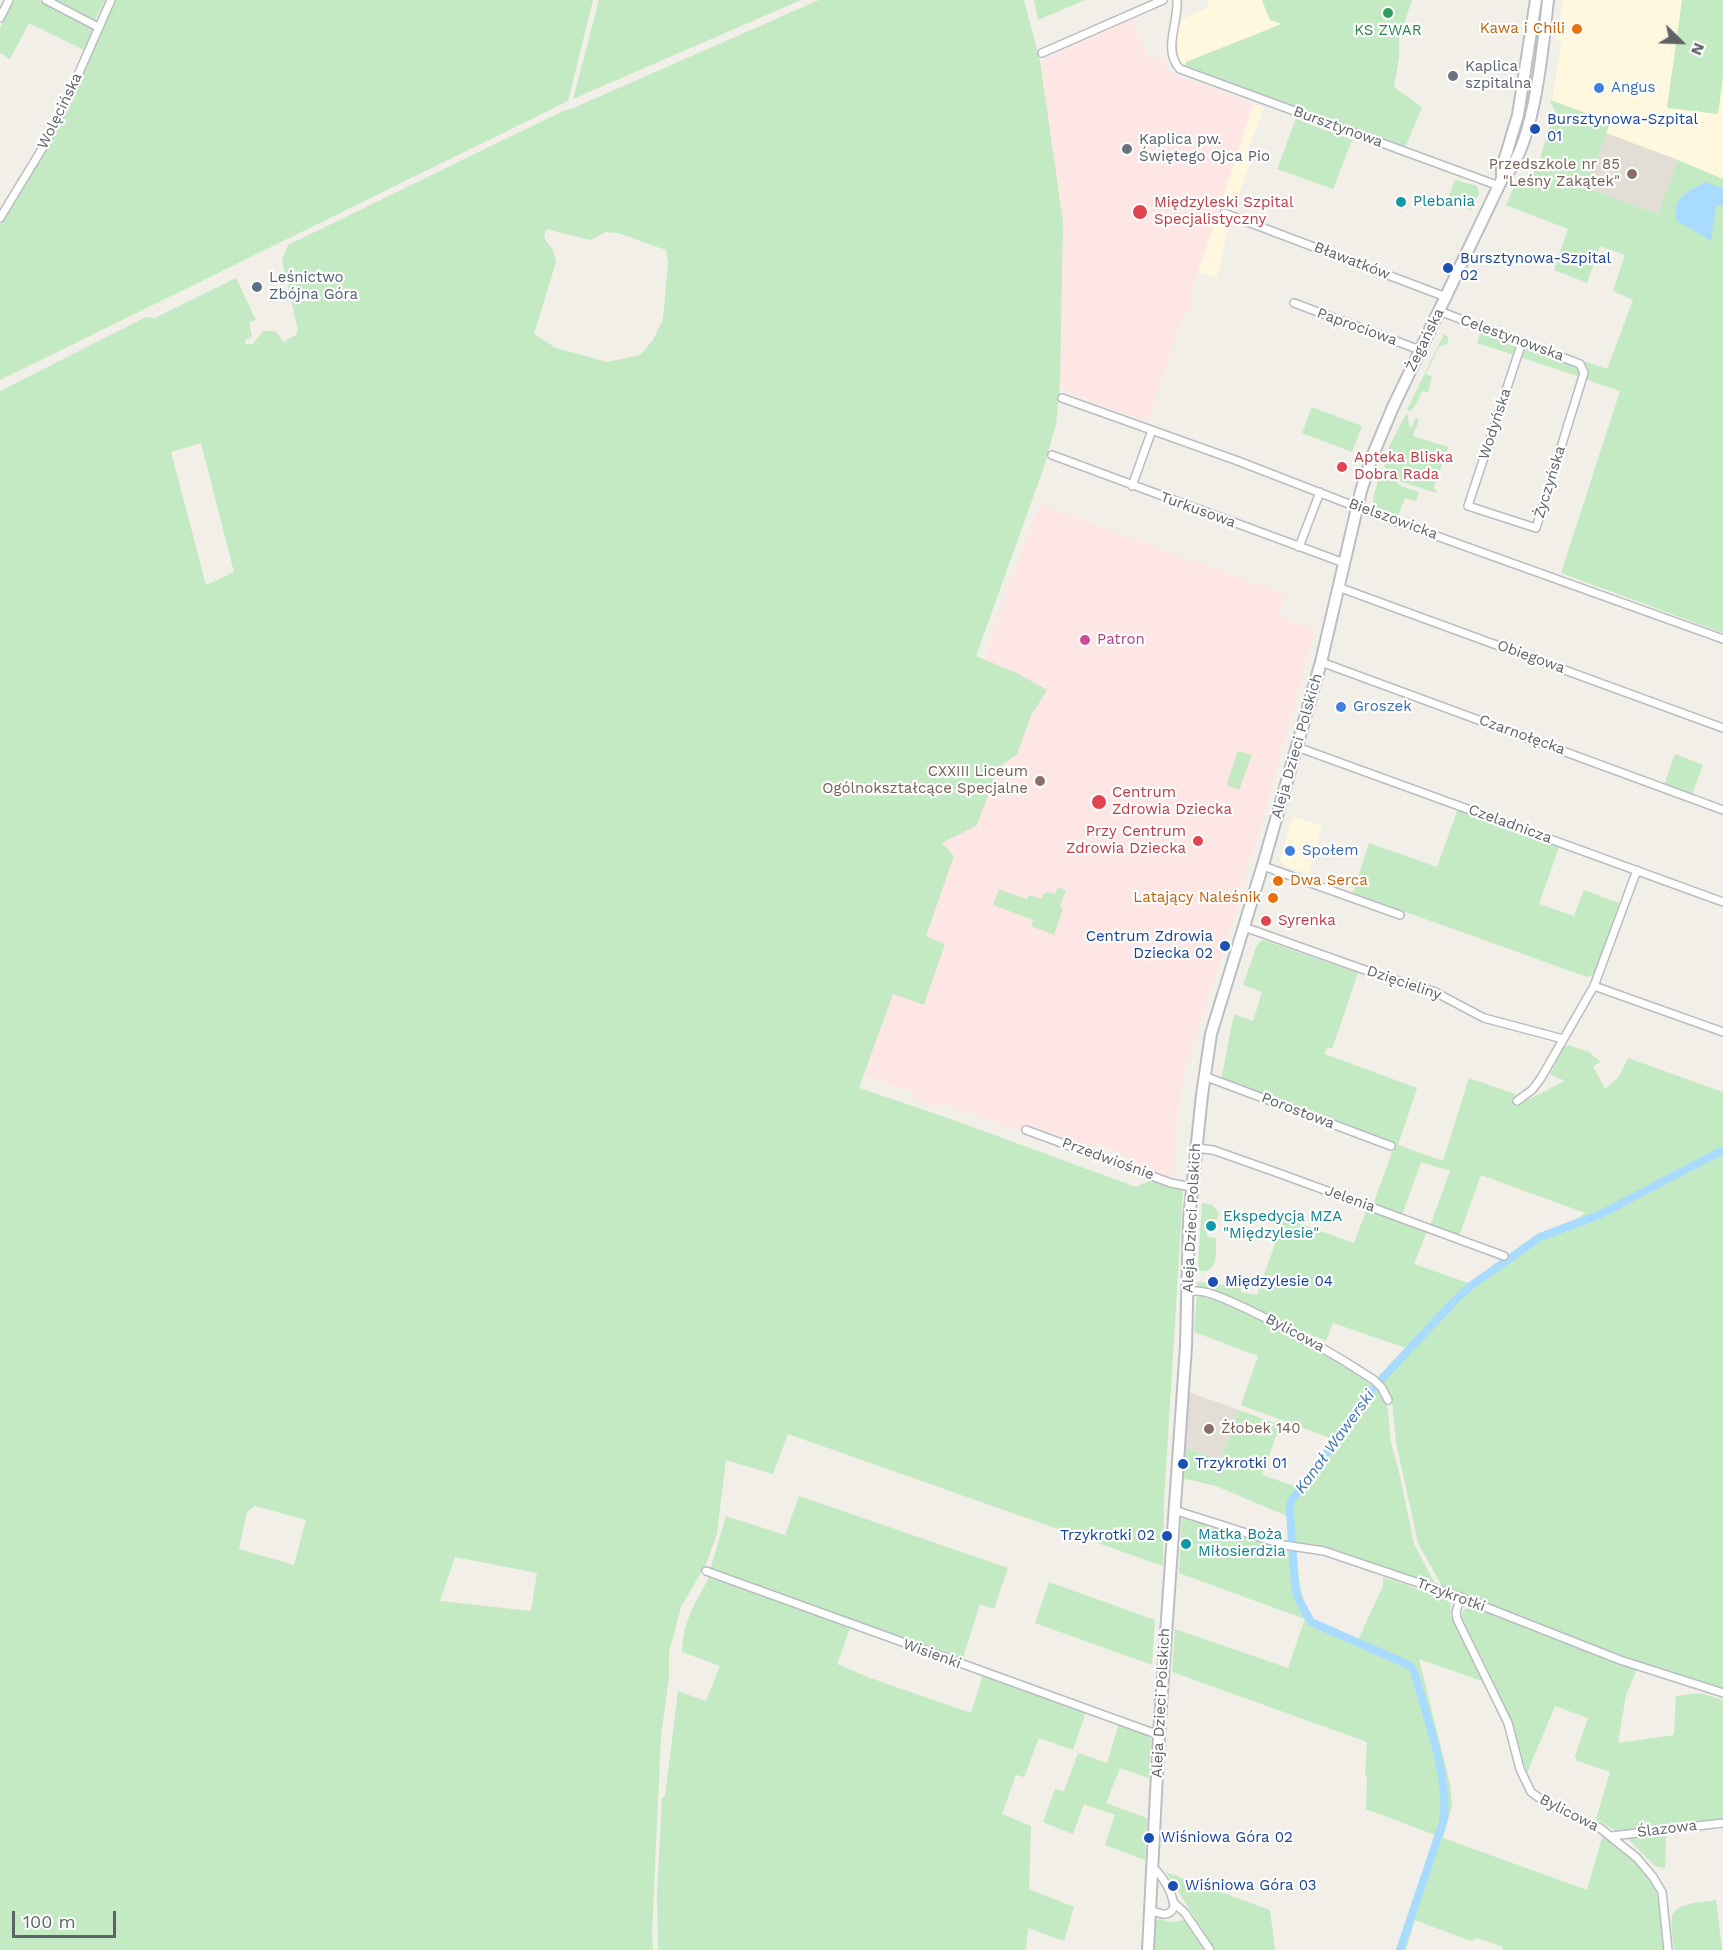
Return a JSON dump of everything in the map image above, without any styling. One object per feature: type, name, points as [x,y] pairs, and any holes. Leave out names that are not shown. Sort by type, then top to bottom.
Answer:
[{"type":"street","points":[[0,18],[9,0]]},
{"type":"street","points":[[46,0],[98,27]]},
{"type":"street","name":"Wolęcińska","points":[[0,218],[54,126],[111,0]]},
{"type":"street","points":[[1042,52],[1163,0]]},
{"type":"street","name":"Bursztynowa","points":[[1177,0],[1172,46],[1178,67],[1243,93],[1500,182]]},
{"type":"street","name":"Żegańska","points":[[1358,506],[1382,429],[1500,182],[1521,97],[1536,0]]},
{"type":"street","name":"Żegańska","points":[[1500,182],[1510,171],[1530,117],[1540,72],[1548,0]]},
{"type":"street","name":"Bławatków","points":[[1224,213],[1446,297]]},
{"type":"street","name":"Paprociowa","points":[[1294,303],[1420,350]]},
{"type":"street","name":"Celestynowska","points":[[1439,311],[1580,364],[1583,368]]},
{"type":"street","name":"Wodyńska","points":[[1468,506],[1522,342]]},
{"type":"street","name":"Życzyńska","points":[[1468,506],[1536,528],[1584,373],[1583,368]]},
{"type":"street","name":"Bielszowicka","points":[[1062,398],[1723,639]]},
{"type":"street","points":[[1132,486],[1152,430]]},
{"type":"street","name":"Turkusowa","points":[[1052,455],[1344,563]]},
{"type":"street","points":[[1299,547],[1320,492]]},
{"type":"street","name":"Aleja Dzieci Polskich","points":[[1148,1950],[1159,1735],[1181,1420],[1191,1187],[1204,1076],[1216,1015],[1263,866],[1321,662],[1358,506]]},
{"type":"street","name":"Obiegowa","points":[[1338,587],[1723,728]]},
{"type":"street","name":"Czarnołęcka","points":[[1321,662],[1723,810]]},
{"type":"street","name":"Czeladnicza","points":[[1297,747],[1723,902]]},
{"type":"street","points":[[1263,866],[1400,915]]},
{"type":"street","points":[[1517,1101],[1532,1090],[1541,1078],[1594,986],[1637,870]]},
{"type":"street","name":"Dzięcieliny","points":[[1244,927],[1379,975],[1433,991],[1484,1018],[1563,1039]]},
{"type":"street","points":[[1594,986],[1723,1032]]},
{"type":"street","name":"Porostowa","points":[[1204,1076],[1391,1146]]},
{"type":"street","name":"Przedwiośnie","points":[[1026,1130],[1171,1183],[1191,1187]]},
{"type":"street","name":"Jelenia","points":[[1195,1148],[1213,1150],[1504,1256]]},
{"type":"street","name":"Bylicowa","points":[[1188,1291],[1196,1290],[1216,1296],[1291,1330],[1374,1380],[1388,1400]]},
{"type":"street","name":"Trzykrotki","points":[[1174,1510],[1291,1546],[1323,1551],[1460,1597],[1620,1660],[1723,1693]]},
{"type":"street","name":"Wisienki","points":[[706,1572],[1159,1735]]},
{"type":"street","name":"Bylicowa","points":[[1460,1597],[1456,1613],[1458,1619],[1508,1723],[1521,1769],[1531,1791],[1546,1803],[1600,1828],[1637,1858],[1658,1884],[1664,1904],[1668,1950]]},
{"type":"street","name":"Ślazowa","points":[[1612,1836],[1723,1823]]},
{"type":"street","points":[[1152,1867],[1160,1876],[1174,1903],[1185,1913],[1210,1950]]},
{"type":"street","points":[[1150,1910],[1163,1915],[1169,1914],[1173,1910],[1174,1903]]},
{"type":"shaded area","points":[[1206,0],[1262,0],[1266,15],[1283,23],[1186,62],[1184,67],[1179,60],[1177,35],[1180,20],[1209,7]]},
{"type":"shaded area","points":[[1563,0],[1723,0],[1723,424],[1603,380],[1633,300],[1628,297],[1678,161],[1606,133],[1610,122],[1552,100],[1562,42],[1556,41]]},
{"type":"shaded area","name":"Międzyleski Szpital Specjalistyczny","points":[[1131,17],[1149,59],[1165,60],[1165,67],[1174,75],[1253,104],[1229,179],[1226,180],[1228,181],[1190,295],[1194,297],[1188,313],[1184,313],[1148,422],[1067,392],[1065,387],[1060,385],[1063,222],[1040,61],[1047,60],[1058,48]]},
{"type":"shaded area","points":[[1253,104],[1264,108],[1246,156],[1252,159],[1230,219],[1217,279],[1198,272]]},
{"type":"shaded area","name":"Przedszkole nr 85 \"Leśny Zakątek\"","points":[[1606,133],[1678,160],[1659,214],[1586,188]]},
{"type":"shaded area","name":"Centrum Zdrowia Dziecka","points":[[1040,504],[1286,595],[1279,616],[1315,630],[1252,857],[1249,858],[1240,898],[1182,1079],[1172,1177],[1127,1161],[1128,1157],[1097,1144],[1093,1148],[1028,1125],[1025,1133],[940,1102],[937,1108],[913,1099],[915,1093],[824,1061],[958,747],[1004,597]]},
{"type":"shaded area","points":[[1295,817],[1322,826],[1309,874],[1283,865],[1280,860],[1292,819]]},
{"type":"shaded area","name":"Żłobek 140","points":[[1188,1392],[1239,1410],[1221,1460],[1184,1448]]},
{"type":"green space","points":[[14,0],[38,0],[93,29],[84,50],[29,23],[10,59],[0,53],[0,28]]},
{"type":"green space","points":[[53,0],[105,0],[95,20]]},
{"type":"green space","points":[[115,0],[593,0],[568,101],[0,380],[0,224],[50,140],[76,89]]},
{"type":"green space","points":[[599,0],[801,0],[573,99]]},
{"type":"green space","points":[[819,0],[1024,0],[1040,61],[1063,222],[1060,385],[1056,424],[1044,467],[976,656],[1017,673],[1047,690],[1031,716],[1017,754],[998,768],[977,825],[942,843],[954,856],[926,936],[945,944],[924,1005],[893,994],[859,1088],[1136,1187],[1152,1180],[1180,1187],[1183,1192],[1164,1501],[1163,1566],[788,1434],[773,1474],[726,1460],[717,1534],[707,1562],[681,1607],[669,1652],[669,1677],[661,1736],[653,1950],[0,1950],[0,391],[146,317],[155,318],[236,278],[256,320],[249,322],[252,337],[245,340],[246,344],[253,344],[262,332],[270,331],[277,333],[283,342],[296,335],[298,330],[282,260],[288,245],[571,109]],"holes":[[[546,229],[590,240],[606,232],[618,233],[666,250],[668,263],[663,319],[653,340],[640,355],[607,362],[556,348],[534,334],[556,262],[553,250],[544,238]],[[201,443],[234,572],[206,585],[171,452]],[[255,1506],[306,1520],[294,1565],[239,1549],[247,1512]],[[455,1557],[537,1573],[531,1611],[440,1601]]]},
{"type":"green space","points":[[1034,0],[1085,0],[1038,20]]},
{"type":"green space","points":[[1262,0],[1412,0],[1399,39],[1399,58],[1394,87],[1422,107],[1405,148],[1184,67],[1186,62],[1282,24],[1270,20]]},
{"type":"green space","points":[[1682,0],[1723,0],[1723,78],[1718,114],[1667,108]]},
{"type":"green space","points":[[1550,100],[1610,122],[1587,188],[1658,214],[1678,160],[1723,179],[1723,633],[1561,573],[1620,391],[1585,379],[1589,372],[1583,364],[1584,361],[1607,369],[1633,300],[1613,291],[1625,255],[1600,246],[1587,283],[1554,270],[1568,229],[1506,205],[1515,184],[1527,188],[1540,158],[1555,111]]},
{"type":"green space","points":[[1296,119],[1352,140],[1333,189],[1277,169]]},
{"type":"green space","points":[[1455,180],[1477,186],[1479,193],[1471,210],[1447,201]]},
{"type":"green space","points":[[1480,333],[1515,346],[1514,355],[1477,343]]},
{"type":"green space","points":[[1444,334],[1448,337],[1448,343],[1439,347],[1426,374],[1432,377],[1428,392],[1422,391],[1414,408],[1407,410]]},
{"type":"green space","points":[[1522,348],[1581,370],[1580,377],[1520,357]]},
{"type":"green space","points":[[1312,407],[1362,426],[1352,452],[1302,433]]},
{"type":"green space","points":[[1406,414],[1409,427],[1412,427],[1415,418],[1419,419],[1413,436],[1448,447],[1434,487],[1437,493],[1402,482],[1384,467],[1389,447]]},
{"type":"green space","points":[[1382,468],[1401,486],[1419,492],[1416,501],[1405,498],[1398,516],[1373,506],[1373,498]]},
{"type":"green space","points":[[1238,751],[1252,755],[1239,790],[1226,785]]},
{"type":"green space","points":[[1675,754],[1703,765],[1692,795],[1664,785]]},
{"type":"green space","points":[[1458,809],[1559,847],[1539,904],[1574,916],[1584,890],[1619,903],[1594,974],[1587,977],[1353,893],[1369,843],[1437,867]]},
{"type":"green space","points":[[1058,887],[1066,890],[1060,906],[1063,909],[1054,935],[1031,926],[1033,920],[993,905],[999,889],[1027,899],[1030,895],[1041,899],[1044,893],[1055,894]]},
{"type":"green space","points":[[1263,940],[1358,973],[1332,1049],[1327,1047],[1325,1054],[1417,1088],[1398,1145],[1443,1161],[1469,1078],[1515,1094],[1516,1106],[1565,1081],[1550,1074],[1564,1047],[1568,1045],[1589,1052],[1601,1062],[1593,1066],[1605,1089],[1618,1078],[1628,1058],[1723,1092],[1723,1690],[1639,1662],[1442,1586],[1418,1543],[1396,1442],[1392,1403],[1380,1375],[1406,1348],[1333,1323],[1326,1341],[1214,1291],[1197,1286],[1197,1282],[1241,1287],[1241,1292],[1257,1295],[1284,1218],[1354,1243],[1367,1208],[1427,1231],[1414,1264],[1471,1284],[1540,1233],[1585,1213],[1481,1175],[1459,1236],[1430,1226],[1450,1171],[1421,1162],[1402,1215],[1373,1205],[1395,1144],[1221,1080],[1234,1014],[1253,1021],[1262,992],[1243,985],[1257,945]]},
{"type":"green space","points":[[1202,1203],[1212,1205],[1219,1213],[1217,1219],[1208,1220],[1207,1237],[1216,1238],[1216,1255],[1213,1265],[1206,1271],[1199,1271],[1198,1265]]},
{"type":"green space","points":[[1197,1294],[1269,1322],[1314,1347],[1378,1389],[1387,1402],[1391,1443],[1414,1544],[1435,1584],[1314,1544],[1288,1543],[1287,1516],[1216,1486],[1182,1478],[1184,1448],[1221,1460],[1239,1410],[1280,1425],[1262,1475],[1297,1487],[1333,1439],[1241,1405],[1258,1356],[1194,1332]]},
{"type":"green space","points":[[799,1496],[1008,1568],[994,1609],[980,1604],[962,1661],[710,1570],[726,1516],[785,1535]]},
{"type":"green space","points":[[1182,1518],[1296,1549],[1303,1597],[1310,1615],[1319,1624],[1358,1640],[1383,1586],[1383,1577],[1444,1598],[1451,1604],[1450,1615],[1485,1682],[1419,1659],[1450,1784],[1452,1806],[1443,1838],[1587,1890],[1603,1834],[1637,1863],[1653,1884],[1660,1908],[1663,1950],[1502,1950],[1503,1947],[1477,1938],[1471,1941],[1415,1920],[1406,1950],[1396,1950],[1435,1835],[1366,1809],[1367,1742],[1172,1672],[1175,1629],[1288,1668],[1305,1619],[1179,1573]]},
{"type":"green space","points":[[710,1576],[850,1628],[837,1664],[870,1678],[971,1713],[983,1675],[1086,1712],[1073,1750],[1039,1738],[1024,1777],[1016,1775],[1002,1814],[1031,1826],[1029,1889],[1074,1907],[1064,1941],[1028,1928],[1026,1950],[658,1950],[657,1895],[662,1798],[665,1796],[678,1691],[706,1701],[720,1666],[682,1652],[687,1621]]},
{"type":"green space","points":[[1049,1582],[1155,1620],[1152,1665],[1035,1623]]},
{"type":"green space","points":[[1467,1608],[1474,1608],[1637,1669],[1626,1695],[1618,1743],[1674,1735],[1676,1696],[1700,1693],[1723,1700],[1723,1818],[1616,1831],[1596,1819],[1610,1772],[1577,1761],[1575,1756],[1588,1718],[1555,1706],[1527,1773],[1493,1681],[1462,1618],[1462,1612]]},
{"type":"green space","points":[[1119,1723],[1151,1735],[1149,1778],[1120,1768],[1106,1803],[1147,1818],[1145,1860],[1105,1845],[1115,1815],[1084,1804],[1073,1834],[1043,1822],[1055,1789],[1064,1791],[1078,1753],[1107,1763]]},
{"type":"green space","points":[[1666,1832],[1665,1868],[1655,1866],[1625,1836]]},
{"type":"green space","points":[[1166,1872],[1270,1910],[1275,1950],[1215,1950]]},
{"type":"green space","points":[[1716,1900],[1722,1950],[1674,1950],[1671,1923],[1675,1911],[1691,1903]]},
{"type":"green space","points":[[1159,1919],[1171,1922],[1185,1920],[1206,1950],[1155,1950],[1156,1921]]},
{"type":"water","points":[[1704,182],[1723,188],[1723,206],[1716,206],[1711,241],[1676,220],[1679,200]]},
{"type":"waterway","name":"Kanał Wawerski","points":[[1400,1950],[1443,1822],[1445,1806],[1436,1747],[1414,1671],[1409,1665],[1311,1622],[1298,1598],[1295,1586],[1291,1501],[1378,1383],[1456,1299],[1472,1285],[1540,1237],[1599,1215],[1723,1150]]},
{"type":"place","name":"KS ZWAR","points":[[1388,13]]},
{"type":"place","name":"Kawa i Chili","points":[[1577,29]]},
{"type":"place","name":"Kaplica szpitalna","points":[[1453,76]]},
{"type":"place","name":"Angus","points":[[1599,88]]},
{"type":"place","name":"Bursztynowa-Szpital 01","points":[[1535,129]]},
{"type":"place","name":"Kaplica pw. Świętego Ojca Pio","points":[[1127,149]]},
{"type":"place","name":"Przedszkole nr 85 \"Leśny Zakątek\"","points":[[1632,174]]},
{"type":"place","name":"Plebania","points":[[1401,202]]},
{"type":"place","name":"Międzyleski Szpital Specjalistyczny","points":[[1140,212]]},
{"type":"place","name":"Bursztynowa-Szpital 02","points":[[1448,268]]},
{"type":"place","name":"Leśnictwo Zbójna Góra","points":[[257,287]]},
{"type":"place","name":"Apteka Bliska Dobra Rada","points":[[1342,467]]},
{"type":"place","name":"Patron","points":[[1085,640]]},
{"type":"place","name":"Groszek","points":[[1341,707]]},
{"type":"place","name":"CXXIII Liceum Ogólnokształcące Specjalne","points":[[1040,781]]},
{"type":"place","name":"Centrum Zdrowia Dziecka","points":[[1099,802]]},
{"type":"place","name":"Przy Centrum Zdrowia Dziecka","points":[[1198,841]]},
{"type":"place","name":"Społem","points":[[1290,851]]},
{"type":"place","name":"Dwa Serca","points":[[1278,881]]},
{"type":"place","name":"Latający Naleśnik","points":[[1273,898]]},
{"type":"place","name":"Syrenka","points":[[1266,921]]},
{"type":"place","name":"Centrum Zdrowia Dziecka 02","points":[[1225,946]]},
{"type":"place","name":"Ekspedycja MZA \"Międzylesie\"","points":[[1211,1226]]},
{"type":"place","name":"Międzylesie 04","points":[[1213,1282]]},
{"type":"place","name":"Żłobek 140","points":[[1209,1429]]},
{"type":"place","name":"Trzykrotki 01","points":[[1183,1464]]},
{"type":"place","name":"Trzykrotki 02","points":[[1167,1536]]},
{"type":"place","name":"Matka Boża Miłosierdzia","points":[[1186,1544]]},
{"type":"place","name":"Wiśniowa Góra 02","points":[[1149,1838]]},
{"type":"place","name":"Wiśniowa Góra 03","points":[[1173,1886]]}]
